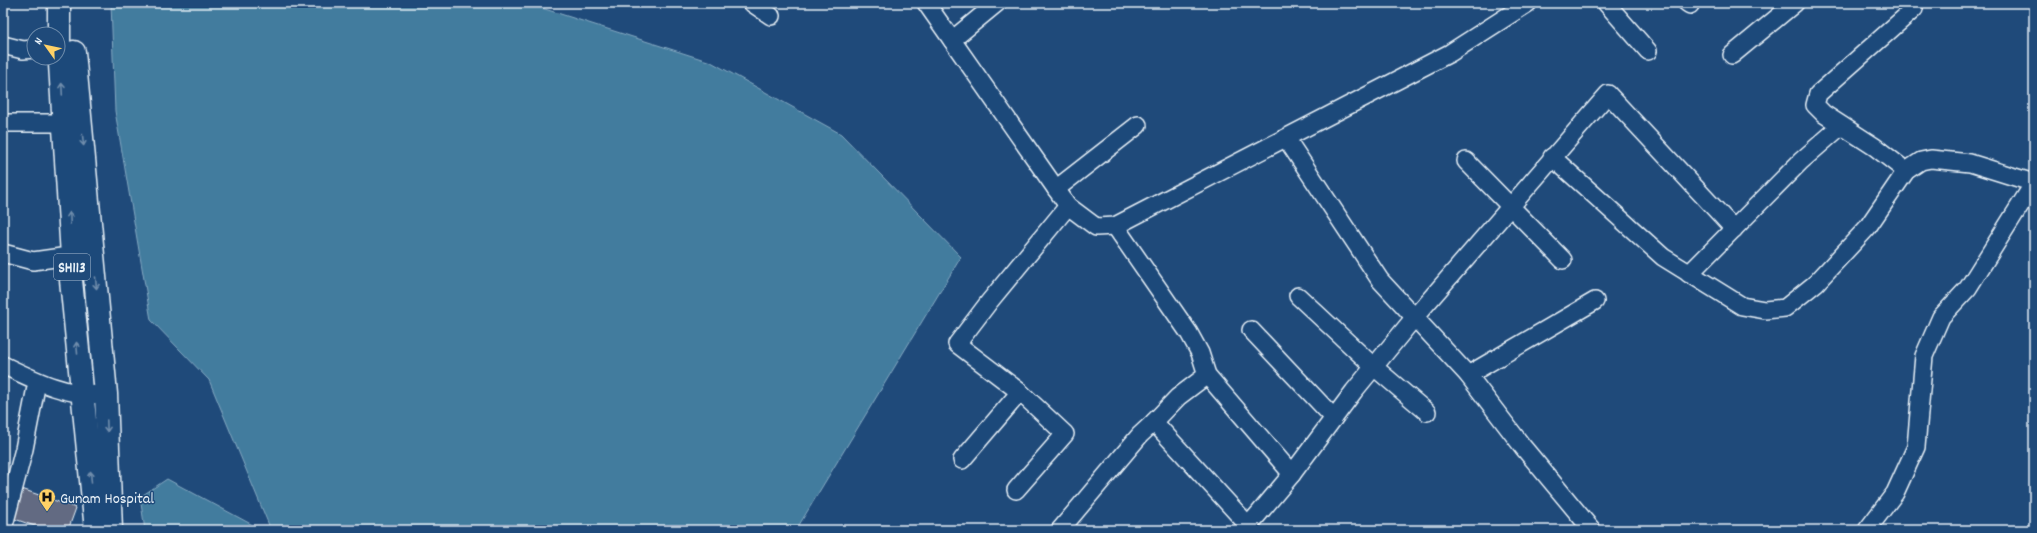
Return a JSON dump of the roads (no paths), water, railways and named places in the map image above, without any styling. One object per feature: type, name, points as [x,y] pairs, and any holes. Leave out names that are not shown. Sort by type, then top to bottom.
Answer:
[{"type":"main road","name":"SH113","points":[[59,3],[62,26]]},
{"type":"main road","name":"SH113","points":[[66,39],[74,3]]},
{"type":"main road","name":"SH113","points":[[66,62],[94,253],[106,394],[111,530]]},
{"type":"main road","name":"SH113","points":[[64,66],[64,123],[72,256],[71,280],[96,530]]},
{"type":"street","points":[[752,3],[771,16]]},
{"type":"street","points":[[926,3],[1068,206],[1096,227],[1115,226],[1450,53],[1528,3]]},
{"type":"street","points":[[952,40],[997,3]]},
{"type":"street","points":[[1606,3],[1648,51]]},
{"type":"street","points":[[1732,55],[1795,3]]},
{"type":"street","points":[[1906,170],[1841,126],[1815,105],[1818,94],[1914,9]]},
{"type":"street","points":[[3,45],[26,50]]},
{"type":"street","points":[[1154,422],[1246,528],[1292,474],[1334,418],[1414,318],[1608,94],[1734,229]]},
{"type":"street","points":[[3,122],[64,123]]},
{"type":"street","points":[[1056,189],[1138,125]]},
{"type":"street","points":[[1689,274],[1801,161],[1841,126]]},
{"type":"street","points":[[1286,138],[1380,280],[1468,375],[1522,447],[1592,530]]},
{"type":"street","points":[[1552,157],[1663,257],[1742,306],[1765,310],[1785,308],[1816,283],[1868,228],[1906,170],[1922,161],[1931,159],[1970,163],[2034,183],[1968,288],[1941,316],[1924,356],[1916,447],[1895,493],[1867,530]]},
{"type":"street","points":[[1466,161],[1512,206],[1563,260]]},
{"type":"street","points":[[1016,490],[1065,434],[1020,392],[957,344],[989,302],[1068,206]]},
{"type":"street","points":[[1115,226],[1189,333],[1200,353],[1208,375],[1292,474]]},
{"type":"street","points":[[3,253],[33,261],[94,253]]},
{"type":"street","points":[[1298,296],[1374,367],[1427,412]]},
{"type":"street","points":[[1468,375],[1595,301]]},
{"type":"street","points":[[1251,330],[1334,418]]},
{"type":"street","points":[[3,365],[37,382],[92,396],[106,394]]},
{"type":"street","points":[[1060,530],[1140,434],[1178,397],[1208,375]]},
{"type":"street","points":[[3,529],[24,449],[37,382]]},
{"type":"street","points":[[962,460],[1020,392]]},
{"type":"water","points":[[111,3],[526,3],[711,62],[841,134],[961,257],[796,530],[271,530],[209,380],[151,320],[115,111]]},
{"type":"water","points":[[167,479],[262,530],[145,530],[140,497]]},
{"type":"place","name":"Gunam Hospital","points":[[47,512]]}]
